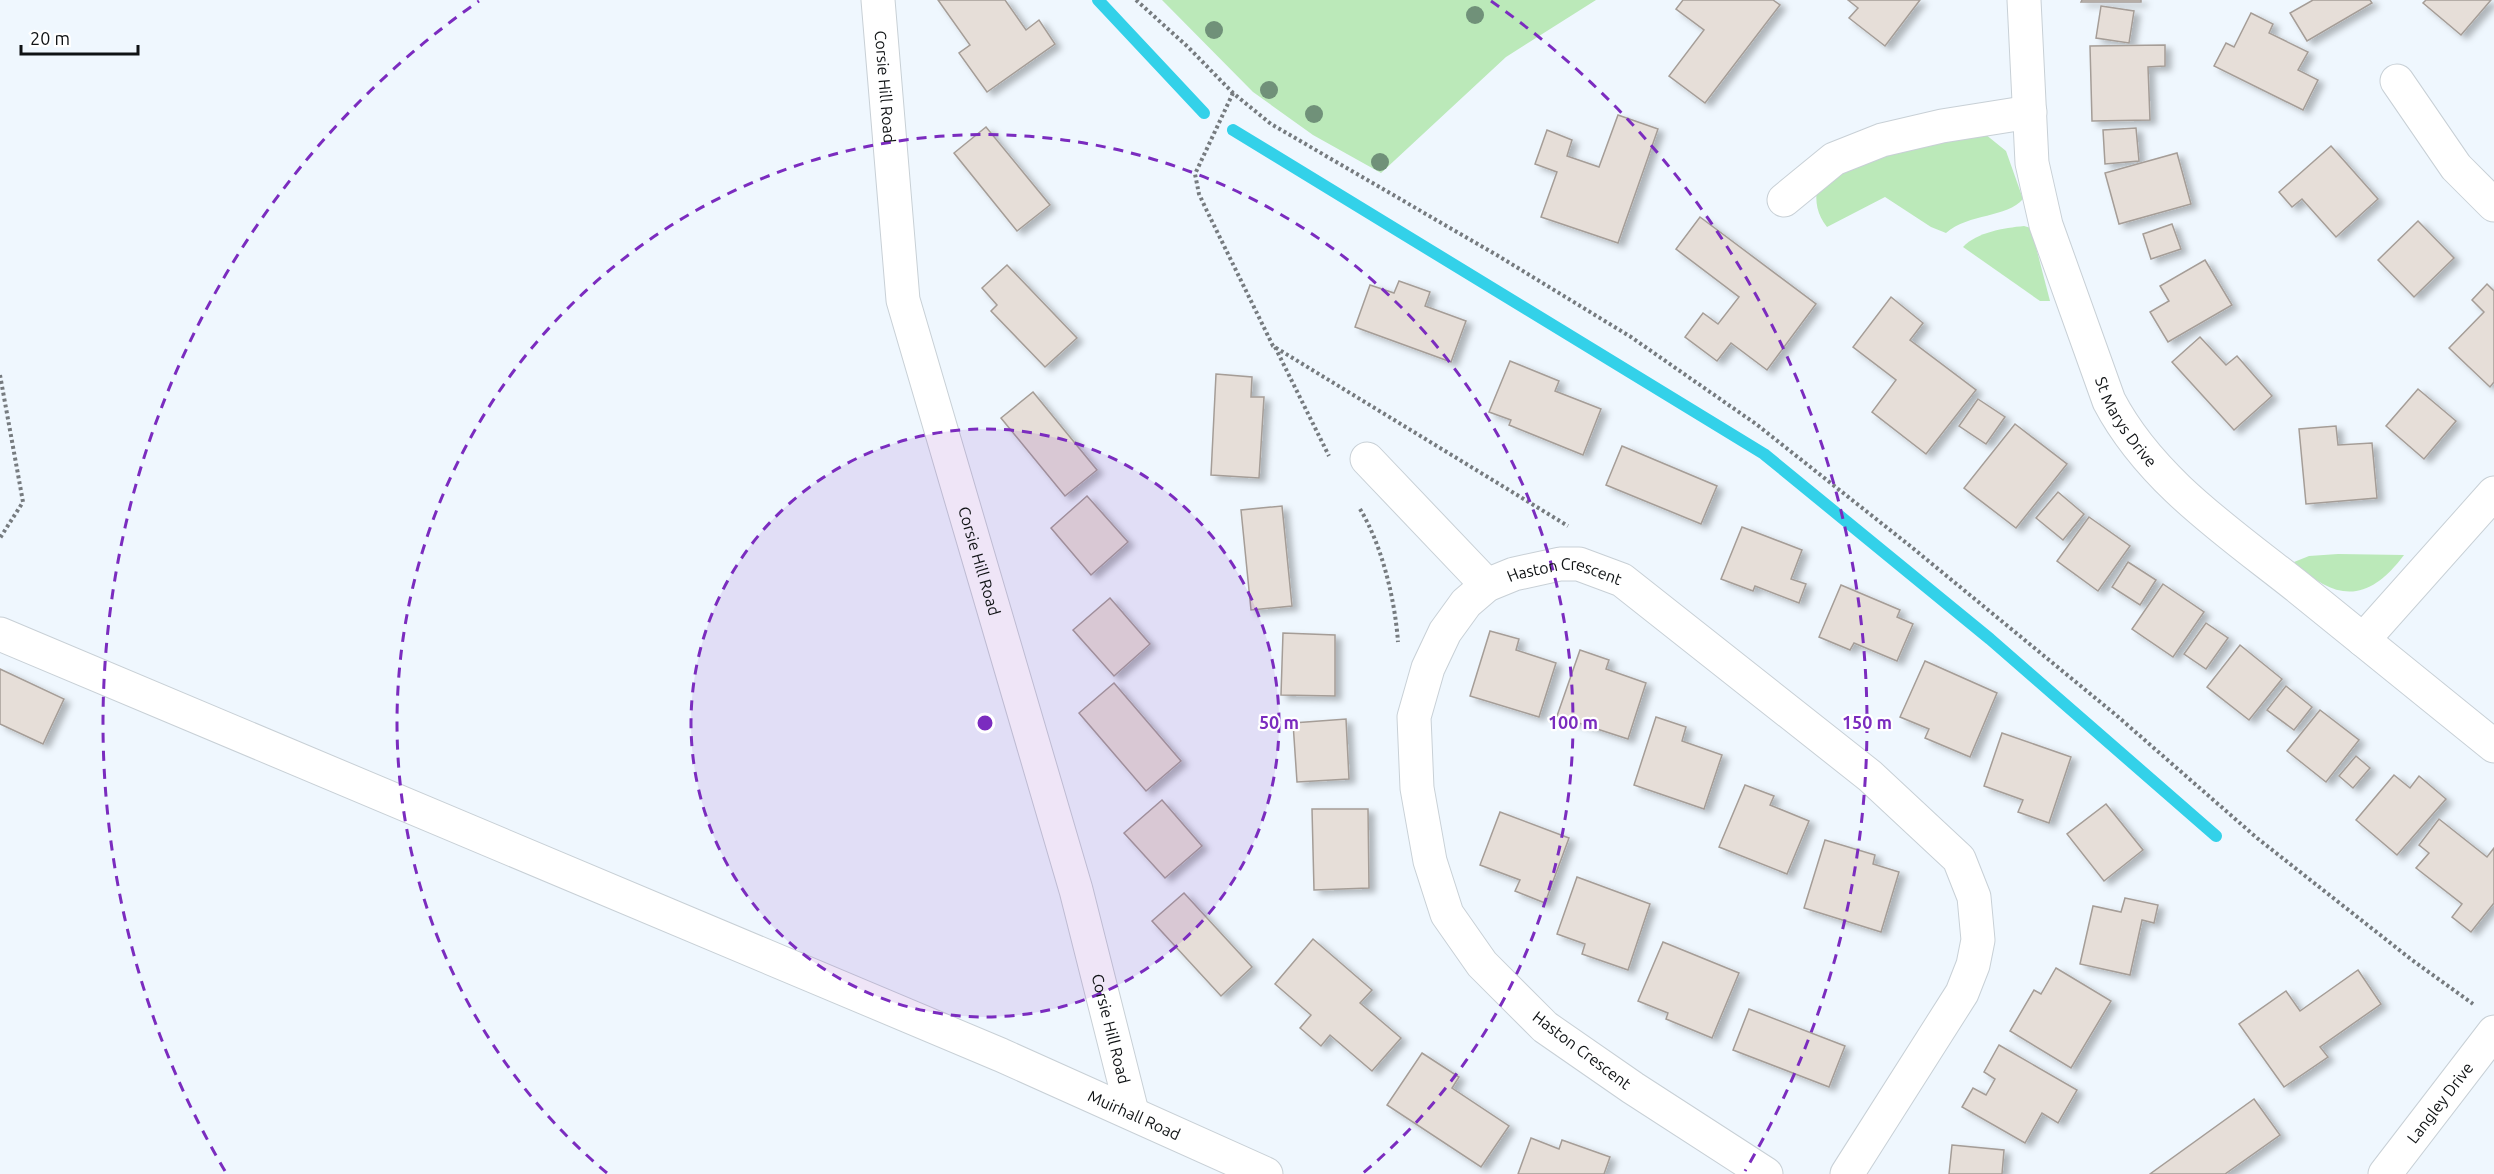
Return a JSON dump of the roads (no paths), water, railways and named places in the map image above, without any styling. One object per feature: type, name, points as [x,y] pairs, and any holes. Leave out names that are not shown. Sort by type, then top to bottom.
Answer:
[{"type":"street","name":"Corsie Hill Road","points":[[878,0],[903,300],[1076,890],[1132,1112]]},
{"type":"street","name":"St Marys Drive","points":[[2024,0],[2032,164],[2046,225],[2109,401],[2118,419],[2145,456],[2196,506],[2494,746]]},
{"type":"street","points":[[2397,81],[2457,167],[2494,205]]},
{"type":"street","points":[[1784,200],[1834,159],[1882,140],[1942,126],[2030,112]]},
{"type":"street","points":[[1368,459],[1487,585]]},
{"type":"street","points":[[2363,640],[2494,493]]},
{"type":"street","name":"Haston Crescent","points":[[1766,1174],[1633,1089],[1545,1027],[1482,964],[1447,914],[1430,861],[1417,788],[1414,717],[1428,668],[1445,632],[1466,603],[1487,585],[1514,574],[1560,564],[1579,564],[1623,580],[1870,776],[1959,859],[1974,897],[1978,940],[1973,965],[1962,993],[1848,1174]]},
{"type":"street","name":"Muirhall Road","points":[[0,634],[1001,1055],[1266,1174]]},
{"type":"street","name":"Langley Drive","points":[[2385,1174],[2487,1021]]},
{"type":"waterway","points":[[1098,0],[1204,113]]},
{"type":"waterway","points":[[1233,130],[1764,454],[1990,639],[2216,836]]}]
